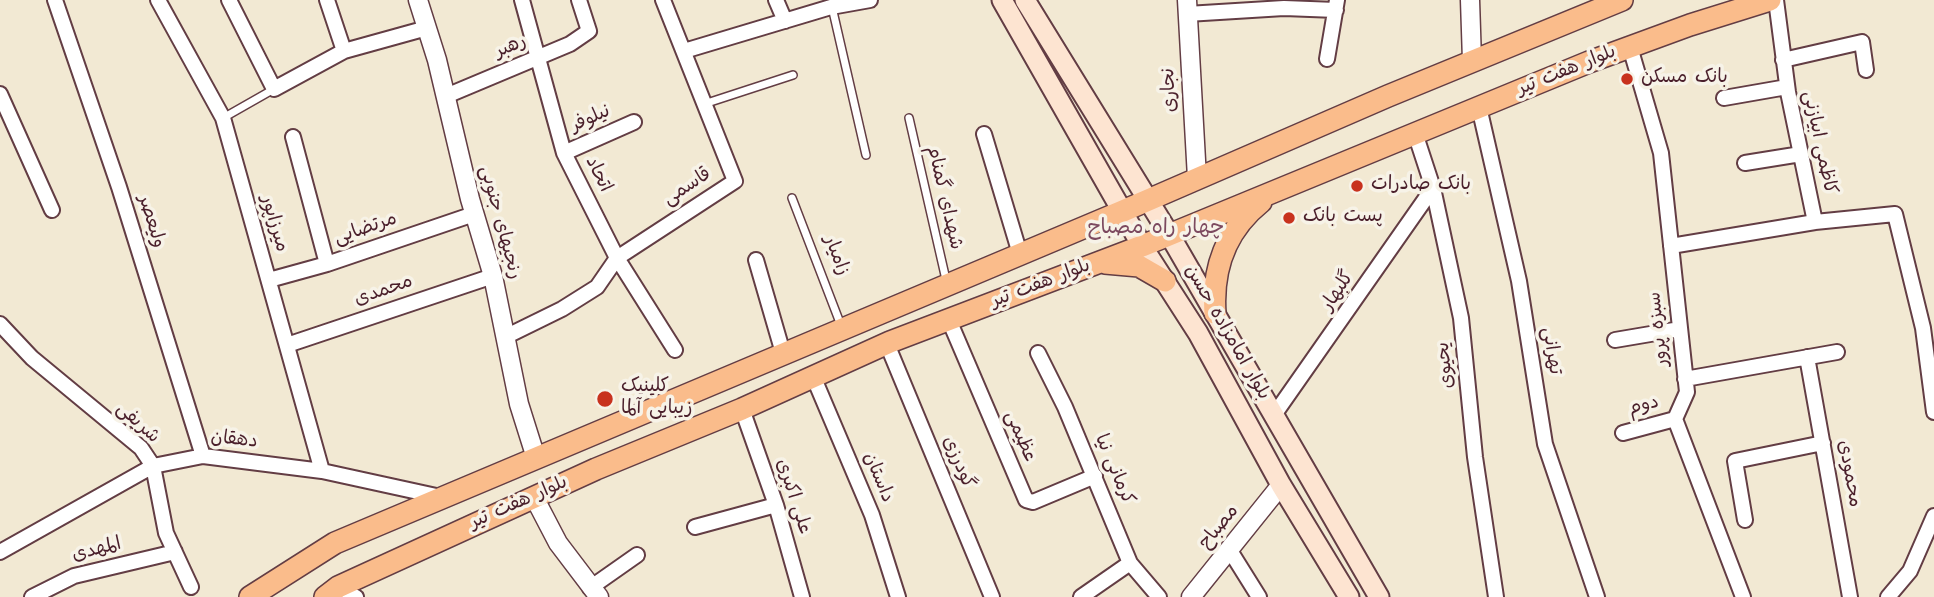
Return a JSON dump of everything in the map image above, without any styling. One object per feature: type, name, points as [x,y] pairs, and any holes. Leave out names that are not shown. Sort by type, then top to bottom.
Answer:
[{"type":"main road","name":"بلوار امامزاده حسن","points":[[1002,0],[1142,246],[1198,333],[1281,485],[1349,597]]},
{"type":"main road","name":"بلوار امامزاده حسن","points":[[1025,0],[1146,201],[1169,234],[1379,597]]},
{"type":"main road","name":"بلوار هفت تیر","points":[[250,597],[335,543],[1123,211],[1472,61],[1583,8],[1622,0]]},
{"type":"main road","name":"بلوار هفت تیر","points":[[339,594],[534,497],[887,344],[1142,246],[1630,47],[1770,0]]},
{"type":"main road","points":[[1215,313],[1213,286],[1226,243],[1236,225],[1277,189]]},
{"type":"main road","points":[[1099,262],[1139,266],[1165,281]]},
{"type":"main road","points":[[708,385],[697,410],[720,416]]},
{"type":"main road","points":[[641,413],[656,417],[663,424],[653,445]]},
{"type":"street","name":"ولیعصر","points":[[55,0],[119,187],[202,456]]},
{"type":"street","name":"میرزاپور","points":[[158,0],[223,118],[322,471]]},
{"type":"street","points":[[229,0],[274,89],[344,51],[427,28]]},
{"type":"street","points":[[327,0],[344,51]]},
{"type":"street","name":"رنجیهای جنوبی","points":[[418,0],[493,276],[519,404],[536,458]]},
{"type":"street","name":"اتحاد","points":[[522,0],[564,153],[617,258],[675,350]]},
{"type":"street","name":"رهبر","points":[[446,96],[570,44],[589,30],[579,0]]},
{"type":"street","name":"قاسمی","points":[[505,337],[562,309],[597,287],[617,258],[735,181],[663,0]]},
{"type":"street","points":[[776,0],[785,21]]},
{"type":"street","points":[[684,51],[849,2],[870,0]]},
{"type":"street","points":[[1470,0],[1472,61]]},
{"type":"street","name":"کاظمی ابیازنی","points":[[1776,0],[1787,87],[1815,222],[1895,215],[1923,328],[1934,412]]},
{"type":"street","points":[[1187,7],[1336,5],[1327,59]]},
{"type":"street","name":"نجاری","points":[[1187,7],[1197,178]]},
{"type":"street","points":[[1783,60],[1862,42],[1866,70]]},
{"type":"street","name":"سبزه پرور","points":[[1630,47],[1661,153],[1687,392],[1675,419]]},
{"type":"street","points":[[1724,98],[1787,87]]},
{"type":"street","points":[[0,94],[52,210]]},
{"type":"street","name":"تهرانی","points":[[1479,107],[1519,281],[1545,444],[1597,597]]},
{"type":"street","name":"نیلوفر","points":[[564,153],[634,122]]},
{"type":"street","name":"یحیوی","points":[[1415,133],[1433,188],[1461,317],[1475,457],[1496,597]]},
{"type":"street","points":[[984,134],[1020,254]]},
{"type":"street","points":[[293,137],[327,264]]},
{"type":"street","points":[[1745,163],[1801,154]]},
{"type":"street","name":"گلبهار","points":[[1274,415],[1433,188]]},
{"type":"street","name":"مرتضایی","points":[[269,279],[327,264],[474,214]]},
{"type":"street","points":[[1671,247],[1815,222]]},
{"type":"street","points":[[756,260],[783,353]]},
{"type":"street","name":"محمدی","points":[[287,345],[493,276]]},
{"type":"street","name":"عظیمی","points":[[949,320],[1027,500],[1033,502],[1095,476]]},
{"type":"street","name":"شریفی","points":[[0,324],[32,359],[141,448],[153,466],[166,533],[191,587]]},
{"type":"street","points":[[1615,340],[1680,329]]},
{"type":"street","name":"گودرزی","points":[[887,344],[992,597]]},
{"type":"street","points":[[1685,379],[1837,352]]},
{"type":"street","name":"کرمانی نیا","points":[[1038,353],[1095,476],[1130,563],[1159,597]]},
{"type":"street","name":"محمودی","points":[[1807,357],[1850,597]]},
{"type":"street","name":"داستان","points":[[813,376],[872,515],[898,597]]},
{"type":"street","name":"علی اکبری","points":[[742,409],[776,505],[802,597]]},
{"type":"street","points":[[1675,419],[1743,597]]},
{"type":"street","name":"دوم","points":[[1623,433],[1675,419]]},
{"type":"street","points":[[1745,520],[1735,461],[1822,443]]},
{"type":"street","name":"دهقان","points":[[0,552],[153,466],[202,456],[322,471],[443,498]]},
{"type":"street","name":"مصباح","points":[[1191,597],[1281,485]]},
{"type":"street","points":[[534,497],[558,543],[594,593],[637,555]]},
{"type":"street","points":[[695,527],[776,505]]},
{"type":"street","points":[[1888,597],[1910,572],[1934,516]]},
{"type":"street","points":[[1229,549],[1259,597]]},
{"type":"street","name":"المهدی","points":[[32,597],[74,576],[175,552]]},
{"type":"street","points":[[1081,597],[1130,563]]},
{"type":"lane","points":[[831,7],[866,156]]},
{"type":"lane","points":[[705,104],[793,75]]},
{"type":"lane","points":[[223,118],[274,89]]},
{"type":"lane","name":"شهدای گمنام","points":[[909,118],[948,285]]},
{"type":"lane","name":"زامیار","points":[[792,198],[842,328]]},
{"type":"place","name":"بانک مسکن","points":[[1627,79]]},
{"type":"place","name":"بانک صادرات","points":[[1357,186]]},
{"type":"place","name":"پست بانک","points":[[1289,218]]},
{"type":"place","name":"کلینیک زیبایی آلما","points":[[605,399]]},
{"type":"district","name":"چهار راه مصباح","points":[[1156,229]]}]
